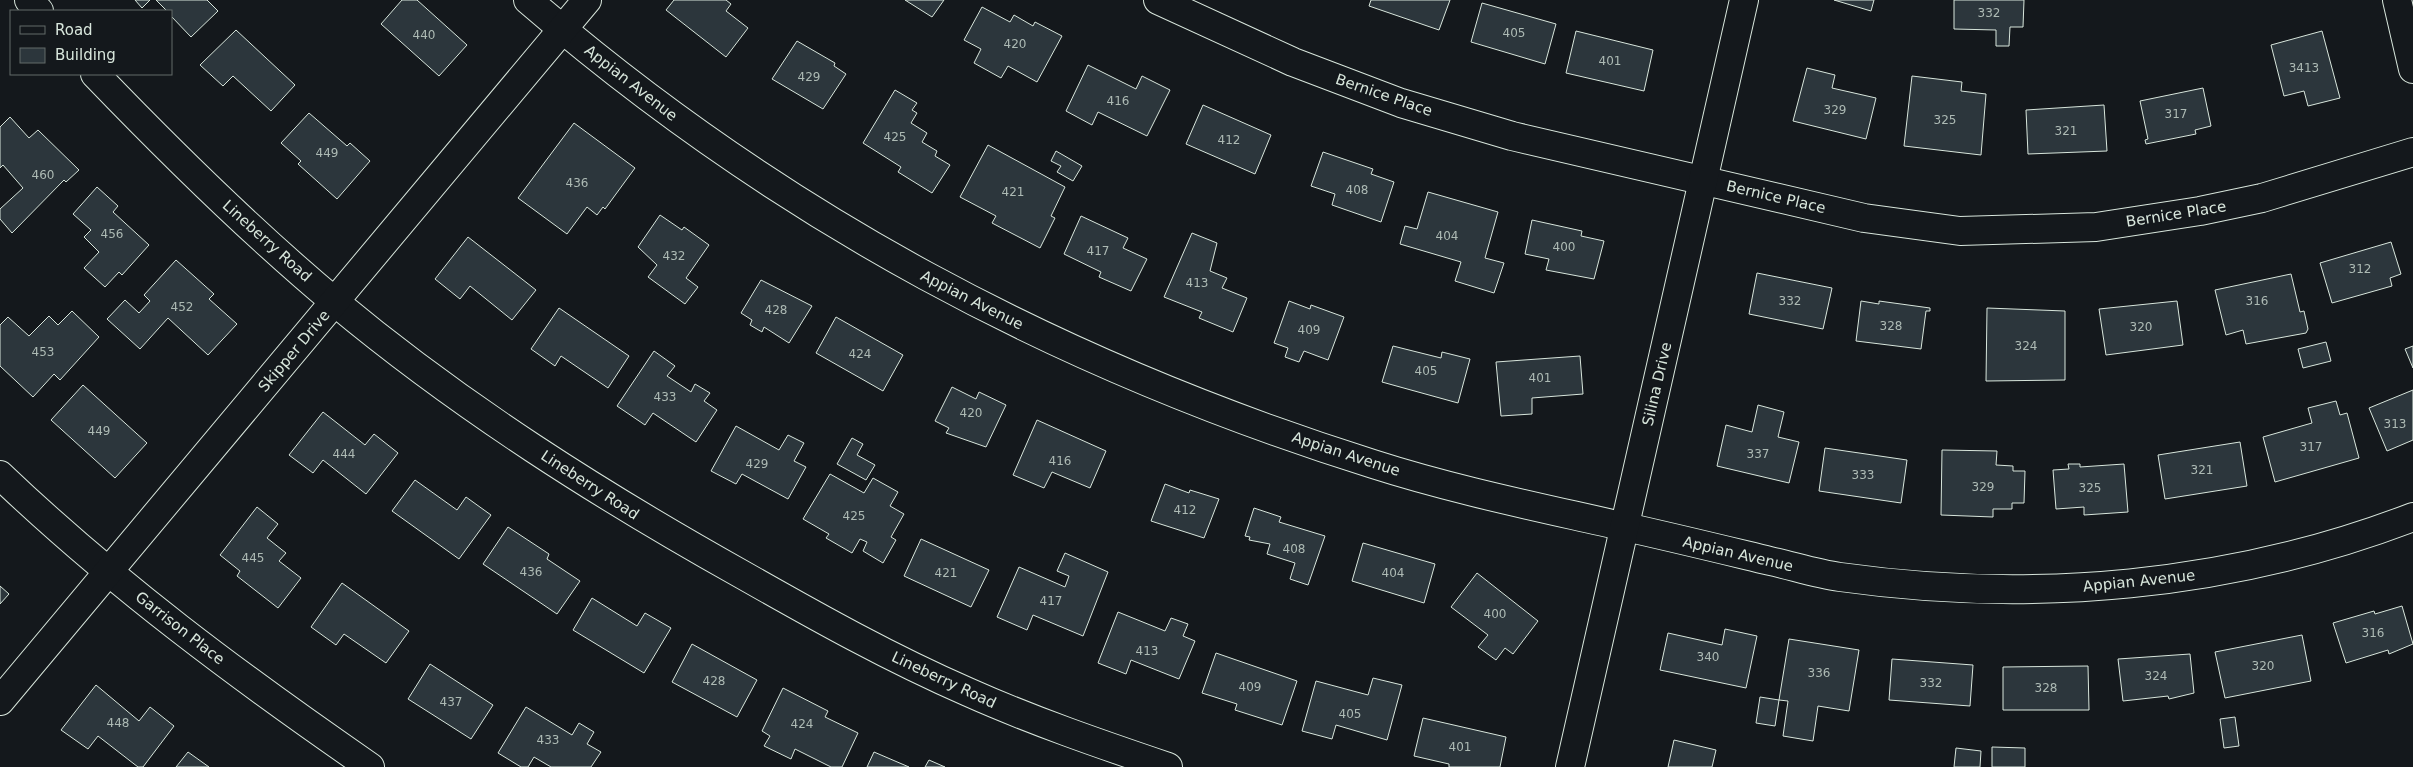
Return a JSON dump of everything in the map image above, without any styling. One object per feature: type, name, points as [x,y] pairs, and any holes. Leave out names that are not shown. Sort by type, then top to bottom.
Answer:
[{"type":"street","points":[[29,0],[38,10]]},
{"type":"street","name":"Appian Avenue","points":[[528,0],[644,95],[727,156],[878,251],[995,314],[1116,369],[1214,409],[1375,465],[1506,500],[1837,577],[1972,589],[2067,589],[2166,581],[2246,567],[2325,548],[2413,517]]},
{"type":"street","name":"Skipper Drive","points":[[0,701],[588,0]]},
{"type":"street","name":"Bernice Place","points":[[1158,0],[1187,15],[1293,62],[1401,103],[1512,136],[1864,218],[1960,231],[2096,227],[2200,211],[2262,198],[2413,152]]},
{"type":"street","name":"Silina Drive","points":[[1570,767],[1744,0]]},
{"type":"street","points":[[2397,0],[2413,69]]},
{"type":"street","name":"Lineberry Road","points":[[96,75],[208,188],[335,302],[450,390],[567,471],[640,517],[859,640],[967,692],[1047,725],[1168,767]]},
{"type":"street","name":"Garrison Place","points":[[0,475],[45,519],[191,639],[370,767]]},
{"type":"building","points":[[135,0],[150,0],[142,8]]},
{"type":"building","points":[[156,0],[207,0],[218,11],[191,37],[172,17],[172,10],[166,10]]},
{"type":"building","points":[[402,0],[417,0],[467,45],[439,76],[381,24]]},
{"type":"building","points":[[674,0],[726,0],[731,4],[726,11],[748,28],[726,57],[666,10]]},
{"type":"building","points":[[905,0],[944,0],[932,17]]},
{"type":"building","points":[[1371,0],[1450,0],[1439,30],[1369,6]]},
{"type":"building","points":[[1834,0],[1874,0],[1871,11]]},
{"type":"building","points":[[1954,0],[2024,0],[2023,27],[2010,27],[2009,46],[1996,46],[1996,30],[1954,29]]},
{"type":"building","points":[[1482,3],[1556,24],[1545,64],[1471,42]]},
{"type":"building","points":[[982,7],[1010,22],[1014,15],[1033,26],[1035,22],[1062,36],[1037,82],[1008,66],[1001,78],[974,63],[981,49],[964,40]]},
{"type":"building","points":[[236,30],[295,85],[271,111],[233,76],[223,86],[200,65]]},
{"type":"building","points":[[1576,31],[1653,50],[1644,91],[1566,73]]},
{"type":"building","points":[[2322,31],[2340,98],[2308,106],[2304,91],[2284,96],[2271,45]]},
{"type":"building","points":[[797,41],[835,63],[834,66],[846,74],[823,109],[772,79]]},
{"type":"building","points":[[1088,65],[1136,89],[1142,76],[1170,90],[1147,136],[1098,112],[1092,125],[1066,111]]},
{"type":"building","points":[[1807,68],[1835,75],[1832,88],[1876,98],[1866,139],[1793,121]]},
{"type":"building","points":[[1912,76],[1962,82],[1961,91],[1986,94],[1981,155],[1904,146]]},
{"type":"building","points":[[2203,88],[2211,126],[2195,130],[2196,134],[2146,144],[2145,140],[2148,139],[2140,101]]},
{"type":"building","points":[[895,90],[917,103],[912,110],[917,113],[911,123],[927,133],[922,142],[937,151],[935,156],[950,165],[932,193],[898,172],[901,167],[863,143]]},
{"type":"building","points":[[1203,105],[1271,135],[1255,174],[1186,144]]},
{"type":"building","points":[[2104,105],[2107,151],[2028,154],[2026,110]]},
{"type":"building","points":[[309,113],[347,146],[350,143],[370,161],[337,199],[298,164],[301,161],[281,143]]},
{"type":"building","points":[[10,117],[29,138],[38,130],[79,170],[66,182],[64,180],[12,233],[0,219],[0,209],[23,188],[3,165],[0,168],[0,127]]},
{"type":"building","points":[[574,123],[635,168],[605,209],[603,207],[597,215],[587,207],[567,234],[518,198]]},
{"type":"building","points":[[988,145],[1065,187],[1051,216],[1055,218],[1040,248],[992,223],[996,216],[960,197]]},
{"type":"building","points":[[1056,151],[1082,166],[1073,181],[1057,172],[1061,166],[1051,161]]},
{"type":"building","points":[[1323,152],[1373,169],[1371,174],[1394,182],[1381,222],[1332,205],[1335,194],[1311,186]]},
{"type":"building","points":[[97,187],[118,206],[113,212],[149,245],[122,275],[119,272],[105,287],[84,268],[99,252],[84,237],[91,230],[73,214]]},
{"type":"building","points":[[1428,192],[1498,212],[1485,258],[1504,263],[1494,293],[1455,281],[1461,262],[1400,244],[1405,226],[1417,229]]},
{"type":"building","points":[[660,215],[682,230],[684,227],[709,245],[686,278],[698,287],[685,304],[648,277],[657,265],[638,247]]},
{"type":"building","points":[[1081,216],[1128,238],[1123,248],[1147,259],[1131,291],[1099,277],[1101,272],[1064,254]]},
{"type":"building","points":[[1532,220],[1582,231],[1581,236],[1604,241],[1594,279],[1546,270],[1549,259],[1525,254]]},
{"type":"building","points":[[1192,233],[1217,243],[1210,271],[1227,278],[1222,288],[1247,298],[1233,332],[1199,318],[1202,312],[1164,297]]},
{"type":"building","points":[[468,237],[536,290],[512,320],[470,286],[460,299],[435,279]]},
{"type":"building","points":[[2391,242],[2401,274],[2390,278],[2392,286],[2332,303],[2320,263]]},
{"type":"building","points":[[176,260],[214,294],[209,299],[237,324],[208,355],[168,318],[140,349],[107,319],[125,300],[139,313],[150,301],[144,295]]},
{"type":"building","points":[[1757,273],[1832,288],[1823,329],[1749,314]]},
{"type":"building","points":[[2291,274],[2300,312],[2304,311],[2308,329],[2306,333],[2246,344],[2243,330],[2226,335],[2215,290]]},
{"type":"building","points":[[761,280],[812,306],[789,343],[764,327],[762,332],[750,325],[752,320],[741,313]]},
{"type":"building","points":[[1289,301],[1310,309],[1311,305],[1344,317],[1328,360],[1304,351],[1299,362],[1285,357],[1288,348],[1274,343]]},
{"type":"building","points":[[1861,301],[1879,304],[1879,301],[1930,308],[1930,311],[1926,311],[1921,349],[1856,341]]},
{"type":"building","points":[[2177,301],[2183,345],[2106,355],[2099,309]]},
{"type":"building","points":[[559,308],[629,356],[608,388],[561,356],[555,366],[531,349]]},
{"type":"building","points":[[1987,308],[2065,311],[2065,380],[1986,381]]},
{"type":"building","points":[[72,311],[99,337],[60,380],[54,374],[33,397],[0,366],[0,325],[8,317],[29,336],[49,316],[58,325]]},
{"type":"building","points":[[836,317],[903,355],[883,391],[816,353]]},
{"type":"building","points":[[2326,342],[2331,361],[2303,368],[2298,349]]},
{"type":"building","points":[[1393,346],[1441,358],[1442,352],[1470,359],[1458,403],[1382,382]]},
{"type":"building","points":[[2413,346],[2413,368],[2405,349]]},
{"type":"building","points":[[654,351],[675,366],[667,376],[691,392],[695,384],[710,393],[704,401],[717,410],[696,442],[653,413],[645,425],[617,406]]},
{"type":"building","points":[[1580,356],[1583,394],[1532,398],[1532,414],[1501,416],[1496,362]]},
{"type":"building","points":[[83,385],[147,443],[115,478],[51,420]]},
{"type":"building","points":[[952,387],[976,399],[979,392],[1006,405],[986,447],[946,433],[949,428],[935,421]]},
{"type":"building","points":[[2413,390],[2413,440],[2387,451],[2369,408]]},
{"type":"building","points":[[2336,401],[2340,415],[2347,413],[2359,458],[2275,482],[2263,437],[2312,423],[2308,408]]},
{"type":"building","points":[[1758,405],[1784,412],[1778,437],[1799,442],[1789,483],[1717,466],[1726,425],[1752,432]]},
{"type":"building","points":[[323,412],[365,445],[374,434],[398,453],[366,494],[323,460],[313,473],[289,455]]},
{"type":"building","points":[[1037,420],[1106,451],[1090,488],[1052,472],[1044,488],[1013,475]]},
{"type":"building","points":[[736,426],[779,450],[788,435],[804,443],[794,461],[806,467],[788,499],[742,474],[736,484],[711,471]]},
{"type":"building","points":[[852,438],[863,444],[857,455],[875,465],[866,480],[837,464]]},
{"type":"building","points":[[2240,442],[2247,486],[2165,499],[2158,455]]},
{"type":"building","points":[[1825,448],[1907,460],[1901,503],[1819,491]]},
{"type":"building","points":[[1942,450],[1997,451],[1996,465],[2013,466],[2013,471],[2025,471],[2024,503],[2012,503],[2012,509],[1993,509],[1993,517],[1941,515]]},
{"type":"building","points":[[2068,464],[2080,464],[2080,467],[2124,464],[2128,512],[2084,515],[2084,507],[2056,509],[2053,470],[2069,469]]},
{"type":"building","points":[[830,474],[864,493],[873,478],[898,492],[890,506],[904,514],[891,537],[896,540],[883,563],[863,551],[867,542],[860,539],[852,553],[826,538],[829,534],[803,519]]},
{"type":"building","points":[[415,480],[457,510],[466,497],[491,515],[459,559],[392,511]]},
{"type":"building","points":[[1165,484],[1189,493],[1190,490],[1219,499],[1204,538],[1151,521]]},
{"type":"building","points":[[257,507],[278,524],[267,538],[286,553],[279,561],[301,578],[278,608],[237,576],[240,571],[220,555]]},
{"type":"building","points":[[1254,508],[1281,517],[1279,522],[1325,536],[1308,585],[1290,579],[1295,563],[1267,554],[1270,544],[1249,540],[1250,537],[1245,536]]},
{"type":"building","points":[[508,527],[549,554],[547,559],[580,581],[557,614],[483,564]]},
{"type":"building","points":[[921,539],[989,570],[971,607],[904,576]]},
{"type":"building","points":[[1363,543],[1435,564],[1424,603],[1352,581]]},
{"type":"building","points":[[1065,553],[1108,572],[1083,636],[1033,615],[1027,630],[997,617],[1019,567],[1065,587],[1069,576],[1057,571]]},
{"type":"building","points":[[1477,573],[1538,621],[1513,654],[1505,648],[1496,660],[1478,647],[1488,635],[1451,607]]},
{"type":"building","points":[[342,583],[409,631],[386,663],[344,634],[336,645],[311,627]]},
{"type":"building","points":[[0,586],[9,594],[0,604]]},
{"type":"building","points":[[592,598],[637,626],[645,613],[671,628],[644,673],[573,630]]},
{"type":"building","points":[[2402,606],[2413,644],[2389,654],[2388,650],[2346,663],[2333,623],[2374,611],[2375,614]]},
{"type":"building","points":[[1118,612],[1165,631],[1171,618],[1188,624],[1183,636],[1195,641],[1179,679],[1131,660],[1126,674],[1098,663]]},
{"type":"building","points":[[1725,629],[1757,636],[1746,688],[1660,670],[1668,633],[1722,645]]},
{"type":"building","points":[[2302,635],[2311,681],[2225,698],[2215,652]]},
{"type":"building","points":[[1789,639],[1859,650],[1849,711],[1818,706],[1813,741],[1783,736],[1788,701],[1779,700]]},
{"type":"building","points":[[692,644],[757,680],[737,717],[672,682]]},
{"type":"building","points":[[1216,653],[1297,681],[1282,725],[1235,710],[1237,704],[1202,693]]},
{"type":"building","points":[[2190,654],[2194,693],[2169,699],[2168,696],[2123,701],[2118,659]]},
{"type":"building","points":[[1892,659],[1973,665],[1970,706],[1889,700]]},
{"type":"building","points":[[430,664],[493,705],[471,739],[408,699]]},
{"type":"building","points":[[2088,666],[2089,710],[2003,710],[2003,667]]},
{"type":"building","points":[[1373,678],[1402,685],[1387,740],[1336,725],[1332,739],[1302,731],[1316,681],[1368,695]]},
{"type":"building","points":[[96,685],[139,721],[150,707],[174,726],[143,767],[138,767],[98,736],[88,749],[61,730]]},
{"type":"building","points":[[783,688],[828,711],[825,717],[858,733],[842,767],[831,767],[795,749],[791,759],[764,746],[770,736],[762,731]]},
{"type":"building","points":[[1760,697],[1779,700],[1775,726],[1756,723]]},
{"type":"building","points":[[526,707],[572,735],[579,723],[594,732],[587,744],[601,752],[591,767],[551,767],[534,757],[528,767],[521,767],[498,753]]},
{"type":"building","points":[[2235,717],[2239,746],[2224,748],[2220,719]]},
{"type":"building","points":[[1423,718],[1506,737],[1500,767],[1449,767],[1449,764],[1414,756]]},
{"type":"building","points":[[1674,740],[1716,750],[1712,767],[1668,767]]},
{"type":"building","points":[[1992,747],[2025,748],[2025,767],[1992,767]]},
{"type":"building","points":[[1956,748],[1981,751],[1980,767],[1954,767]]},
{"type":"building","points":[[188,752],[209,767],[176,767]]},
{"type":"building","points":[[874,752],[909,767],[867,767]]},
{"type":"building","points":[[929,760],[945,767],[925,767]]}]
